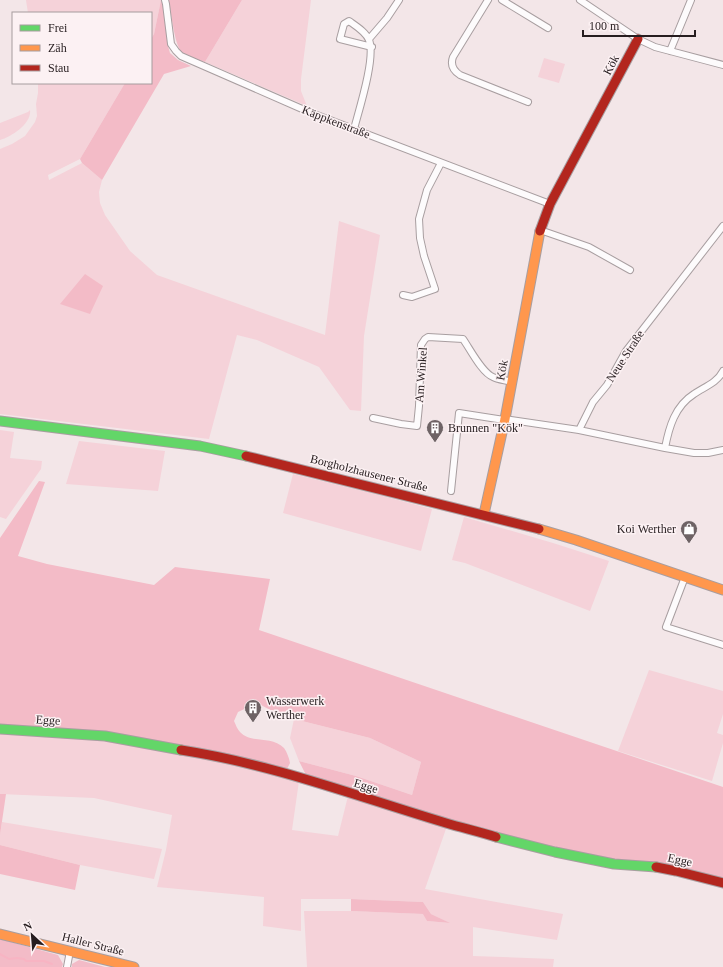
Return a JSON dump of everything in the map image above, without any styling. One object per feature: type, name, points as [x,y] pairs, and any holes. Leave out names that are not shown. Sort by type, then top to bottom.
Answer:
[{"type":"street","name":"Käppkenstraße","points":[[165,0],[172,44],[181,56],[309,112],[550,204]]},
{"type":"street","points":[[488,0],[451,62],[455,72],[460,75],[528,102]]},
{"type":"street","points":[[502,0],[548,28]]},
{"type":"street","points":[[580,0],[587,2],[638,39],[655,47],[723,65]]},
{"type":"street","points":[[670,51],[691,0]]},
{"type":"street","points":[[369,39],[387,18],[398,2]]},
{"type":"street","points":[[354,129],[369,71],[372,47],[369,39],[361,30],[349,21],[344,24],[340,39],[372,47]]},
{"type":"street","name":"Kök","points":[[484,514],[512,382],[540,230],[550,204],[638,39]]},
{"type":"street","points":[[403,295],[412,297],[435,289],[424,256],[420,238],[419,218],[427,190],[442,163]]},
{"type":"street","name":"Neue Straße","points":[[580,430],[593,402],[607,385],[626,351],[723,226]]},
{"type":"street","points":[[540,230],[589,247],[630,270]]},
{"type":"street","name":"Am Winkel","points":[[373,418],[417,426],[421,345],[428,337],[463,339],[487,374],[492,377],[512,382]]},
{"type":"street","points":[[665,448],[671,421],[678,410],[690,396],[716,380],[723,371]]},
{"type":"street","points":[[451,491],[459,414],[580,430],[694,453],[708,453],[723,450]]},
{"type":"street","name":"Borgholzhausener Straße","points":[[0,421],[200,446],[244,455],[533,526],[723,590]]},
{"type":"street","points":[[686,577],[666,627],[723,645]]},
{"type":"street","name":"Egge","points":[[0,729],[105,736],[213,755],[301,778],[448,824],[555,852],[614,864],[676,871],[723,883]]},
{"type":"street","name":"Haller Straße","points":[[0,934],[134,967]]},
{"type":"street","points":[[67,967],[70,951]]},
{"type":"shaded area","points":[[26,0],[161,0],[152,37],[152,12],[28,12]]},
{"type":"shaded area","points":[[161,0],[165,8],[168,46],[170,53],[178,60],[191,66],[164,74],[102,180],[82,163],[80,159],[124,84],[152,84],[152,37]]},
{"type":"shaded area","points":[[168,0],[242,0],[205,62],[189,57],[181,51],[176,38]]},
{"type":"shaded area","points":[[242,0],[311,0],[301,79],[301,91],[307,106],[205,62]]},
{"type":"shaded area","points":[[544,58],[565,64],[559,83],[538,77]]},
{"type":"shaded area","points":[[38,84],[124,84],[80,159],[48,175],[49,180],[82,163],[102,180],[99,192],[100,203],[105,215],[130,251],[157,275],[325,335],[339,221],[380,235],[364,336],[361,411],[350,410],[319,367],[257,340],[237,335],[209,439],[0,414],[0,149],[25,136],[35,122],[37,116],[36,104]]},
{"type":"shaded area","points":[[30,110],[28,120],[20,129],[10,136],[0,140],[0,123]]},
{"type":"shaded area","points":[[85,274],[103,286],[90,314],[60,304]]},
{"type":"shaded area","points":[[0,430],[14,432],[10,458],[42,461],[41,469],[6,519],[0,517]]},
{"type":"shaded area","points":[[79,441],[165,451],[158,491],[66,484]]},
{"type":"shaded area","points":[[293,474],[432,509],[421,551],[283,513]]},
{"type":"shaded area","points":[[39,481],[45,482],[18,556],[47,564],[154,585],[175,567],[270,579],[259,630],[723,787],[723,880],[556,849],[449,820],[306,775],[299,761],[356,776],[412,795],[421,762],[370,738],[282,716],[257,703],[238,712],[234,721],[239,731],[245,736],[267,740],[279,744],[284,748],[290,763],[286,771],[214,752],[0,725],[0,538]]},
{"type":"shaded area","points":[[464,517],[609,561],[590,611],[465,563],[452,560]]},
{"type":"shaded area","points":[[649,670],[723,691],[723,714],[717,733],[723,735],[723,743],[712,781],[618,751]]},
{"type":"shaded area","points":[[294,719],[370,738],[421,762],[412,795],[356,776],[299,761],[290,738]]},
{"type":"shaded area","points":[[0,731],[104,739],[212,758],[299,781],[292,830],[338,836],[348,796],[447,826],[425,889],[563,914],[557,940],[473,927],[473,956],[554,959],[553,967],[307,967],[304,911],[424,914],[427,921],[449,923],[431,914],[423,902],[351,899],[301,899],[301,931],[263,926],[264,897],[157,887],[166,850],[172,815],[94,798],[0,794]]},
{"type":"shaded area","points":[[0,794],[6,794],[0,835]]},
{"type":"shaded area","points":[[2,822],[162,849],[154,879],[80,865],[0,845]]},
{"type":"shaded area","points":[[0,845],[80,865],[75,890],[0,874]]},
{"type":"shaded area","points":[[351,899],[423,902],[431,914],[450,923],[427,921],[423,914],[351,911]]},
{"type":"shaded area","points":[[0,939],[58,955],[63,964],[62,967],[0,967]]},
{"type":"shaded area","points":[[79,960],[105,967],[72,967],[72,964]]},
{"type":"waterway","points":[[0,954],[9,959],[17,958],[24,959],[26,961],[44,961],[52,964]]},
{"type":"traffic: fast","points":[[0,421],[200,446],[246,456]]},
{"type":"traffic: fast","points":[[0,729],[105,736],[181,750]]},
{"type":"traffic: fast","points":[[496,837],[555,852],[614,864],[656,867]]},
{"type":"traffic: slow","points":[[484,514],[505,419],[540,231]]},
{"type":"traffic: slow","points":[[539,529],[576,540],[723,590]]},
{"type":"traffic: slow","points":[[0,934],[134,967]]},
{"type":"traffic: jam","points":[[540,231],[550,204],[638,39]]},
{"type":"traffic: jam","points":[[246,456],[539,529]]},
{"type":"traffic: jam","points":[[181,750],[215,756],[282,772],[496,837]]},
{"type":"traffic: jam","points":[[656,867],[723,883]]},
{"type":"place","name":"Brunnen \"Kök\"","points":[[435,443]]},
{"type":"place","name":"Koi Werther","points":[[689,544]]},
{"type":"place","name":"Wasserwerk Werther","points":[[253,723]]}]
